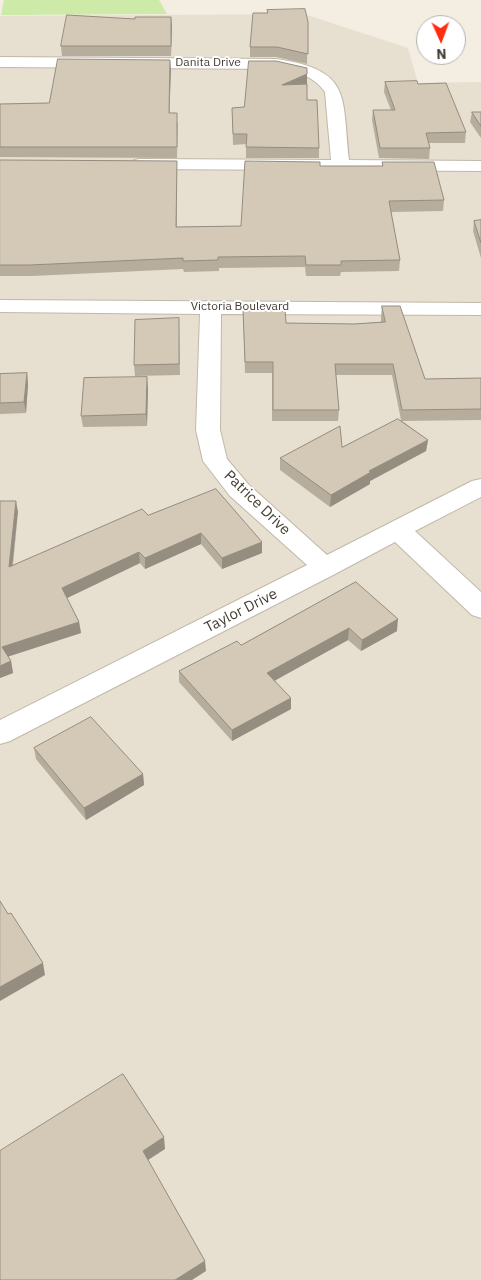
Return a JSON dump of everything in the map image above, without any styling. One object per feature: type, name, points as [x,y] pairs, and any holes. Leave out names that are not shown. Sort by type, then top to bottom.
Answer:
[{"type":"street","name":"Danita Drive","points":[[0,62],[276,64],[298,67],[315,73],[327,82],[333,92],[341,165]]},
{"type":"street","points":[[126,164],[481,166]]},
{"type":"street","name":"Victoria Boulevard","points":[[0,306],[481,309]]},
{"type":"street","name":"Patrice Drive","points":[[212,307],[208,430],[215,461],[239,490],[326,568]]},
{"type":"street","name":"Taylor Drive","points":[[0,733],[326,568],[481,487]]},
{"type":"street","points":[[398,530],[481,608]]},
{"type":"shaded area","points":[[304,14],[408,48],[418,83],[481,82],[481,1280],[0,1280],[0,16]]},
{"type":"green space","points":[[4,0],[159,0],[167,14],[1,15]]},
{"type":"building","points":[[305,9],[308,22],[308,54],[277,47],[250,47],[253,13],[268,13],[267,10]]},
{"type":"building","points":[[67,15],[135,19],[135,17],[171,17],[171,46],[61,46]]},
{"type":"building","points":[[58,59],[170,60],[169,113],[177,113],[177,147],[0,147],[0,104],[49,103]]},
{"type":"building","points":[[249,61],[276,61],[307,68],[307,74],[282,85],[307,84],[307,100],[317,100],[319,148],[246,147],[247,134],[233,134],[232,108],[244,107]]},
{"type":"building","points":[[417,81],[418,84],[446,83],[466,132],[426,133],[430,148],[380,148],[373,110],[395,110],[385,82]]},
{"type":"building","points":[[472,112],[481,112],[481,126]]},
{"type":"building","points":[[0,160],[177,161],[176,227],[241,226],[245,161],[320,162],[320,166],[383,166],[382,162],[434,162],[444,200],[389,201],[400,260],[341,261],[341,265],[306,265],[305,256],[218,257],[218,260],[183,261],[183,258],[0,265]]},
{"type":"building","points":[[481,220],[481,243],[474,221]]},
{"type":"building","points":[[382,306],[400,306],[425,379],[481,378],[481,409],[402,410],[393,364],[335,364],[339,410],[273,410],[273,362],[245,362],[243,309],[285,309],[286,323],[354,324],[385,322]]},
{"type":"building","points":[[179,318],[179,364],[134,365],[135,320]]},
{"type":"building","points":[[27,373],[24,402],[0,403],[0,374]]},
{"type":"building","points":[[147,377],[146,414],[81,416],[84,378]]},
{"type":"building","points":[[398,419],[428,440],[369,471],[371,472],[331,495],[280,458],[340,426],[342,447]]},
{"type":"building","points":[[216,489],[262,542],[222,558],[201,533],[145,558],[139,552],[62,588],[79,622],[2,647],[11,661],[0,666],[0,501],[16,501],[9,567],[142,509],[148,515]]},
{"type":"building","points":[[356,582],[398,619],[362,640],[349,628],[267,673],[291,698],[232,730],[179,671],[237,641],[241,645]]},
{"type":"building","points":[[91,717],[143,774],[84,808],[34,748]]},
{"type":"building","points":[[0,901],[8,914],[11,913],[43,963],[0,987]]},
{"type":"building","points":[[123,1074],[164,1137],[143,1151],[205,1261],[175,1280],[0,1280],[0,1151]]}]
